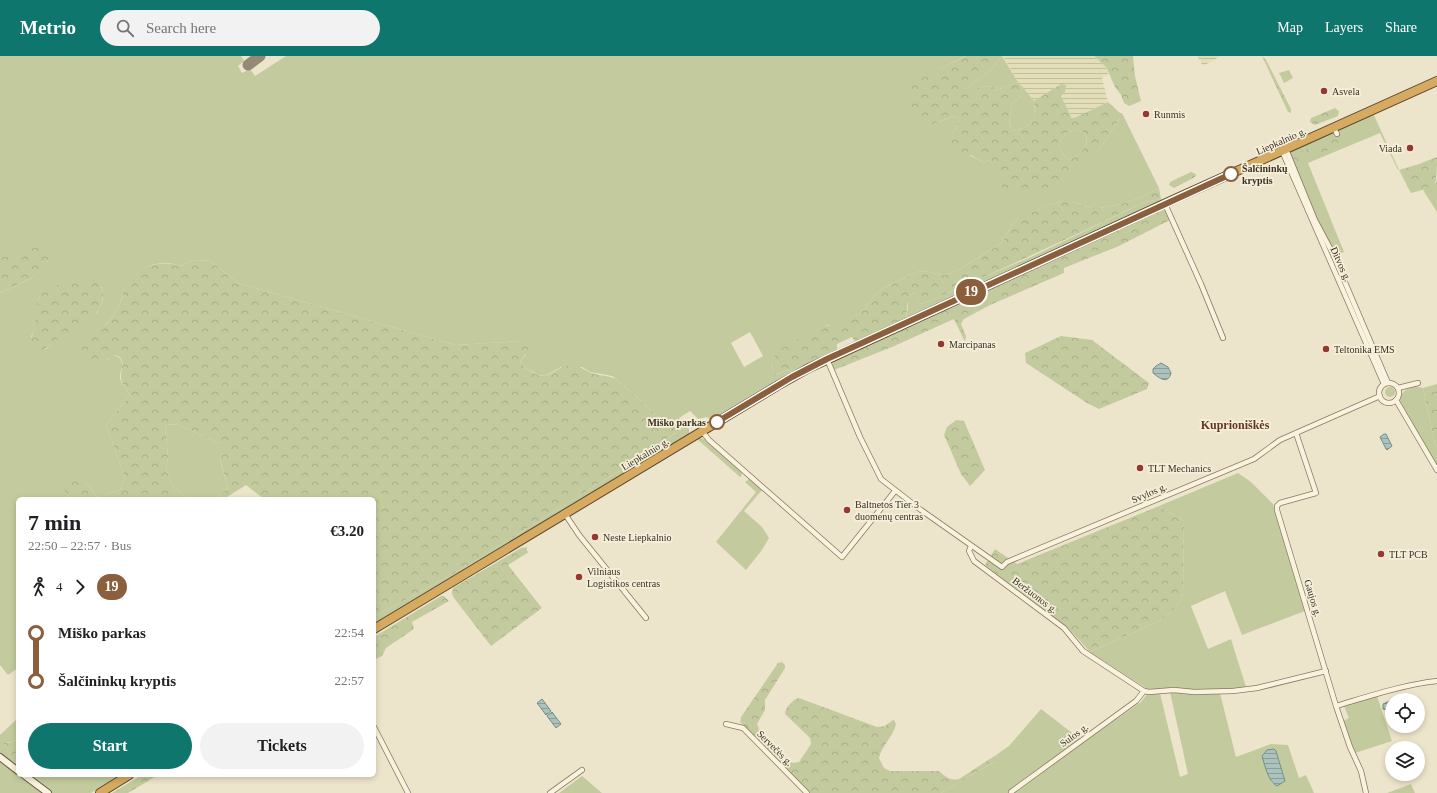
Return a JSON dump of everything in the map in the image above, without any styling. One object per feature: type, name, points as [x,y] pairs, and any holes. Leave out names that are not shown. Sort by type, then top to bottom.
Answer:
[{"type":"highway","name":"Liepkalnio g.","points":[[376,629],[787,380],[827,359],[1284,150],[1336,131],[1437,81]]},
{"type":"highway","points":[[100,793],[126,777]]},
{"type":"main road","points":[[0,757],[16,769]]},
{"type":"main road","points":[[27,777],[48,793]]},
{"type":"street","name":"Ditvos g.","points":[[1284,150],[1315,220],[1332,252],[1363,338],[1386,383]]},
{"type":"street","points":[[1165,204],[1201,284],[1223,338]]},
{"type":"street","points":[[827,359],[877,473],[885,483],[895,491],[971,546]]},
{"type":"street","points":[[1398,388],[1418,382]]},
{"type":"street","points":[[1386,383],[1394,383],[1398,388],[1400,394],[1396,400],[1391,403],[1382,399],[1380,396],[1380,389],[1386,383]]},
{"type":"street","name":"Svylos g.","points":[[971,546],[1002,566],[1007,562],[1254,459],[1280,440],[1380,396]]},
{"type":"street","points":[[1396,400],[1437,470]]},
{"type":"street","points":[[702,431],[709,440],[842,557],[895,491]]},
{"type":"street","name":"Gaujos g.","points":[[1296,433],[1316,493],[1280,504],[1277,506],[1277,510],[1336,706],[1350,747],[1359,763],[1366,793]]},
{"type":"street","points":[[565,514],[646,618]]},
{"type":"street","name":"Beržuonos g.","points":[[971,546],[969,550],[974,561],[1064,628],[1083,651],[1144,691]]},
{"type":"street","points":[[1144,691],[1234,691],[1256,688],[1326,671]]},
{"type":"street","points":[[1336,706],[1393,688],[1437,681]]},
{"type":"street","name":"Sulos g.","points":[[1011,792],[1136,701],[1144,691]]},
{"type":"street","name":"Servečės g.","points":[[726,724],[743,728],[807,793]]},
{"type":"street","points":[[376,731],[408,793]]},
{"type":"street","points":[[550,793],[582,770]]},
{"type":"shaded area","points":[[1003,56],[1094,56],[1106,67],[1108,74],[1102,78],[1108,102],[1072,119],[1061,96],[1061,84],[1034,101],[1018,82]]},
{"type":"shaded area","points":[[1197,56],[1221,56],[1203,66]]},
{"type":"green space","points":[[0,56],[241,56],[244,61],[238,66],[242,73],[250,69],[255,76],[286,56],[965,56],[914,83],[931,125],[954,116],[959,119],[955,130],[942,141],[983,162],[990,160],[998,175],[1001,187],[1099,150],[1120,118],[1120,113],[1122,113],[1159,188],[1137,199],[1100,208],[1091,208],[1071,201],[1062,201],[1049,205],[1014,221],[1002,243],[958,270],[949,274],[941,275],[925,271],[917,272],[882,289],[876,294],[864,310],[842,324],[827,325],[775,355],[771,365],[776,375],[787,370],[793,372],[712,421],[707,417],[698,419],[690,411],[679,418],[683,423],[662,420],[612,376],[590,372],[582,367],[561,367],[545,376],[539,375],[523,367],[520,363],[526,355],[527,346],[521,341],[455,345],[238,283],[209,260],[192,260],[180,266],[165,263],[149,266],[135,273],[125,285],[120,304],[116,312],[102,327],[107,360],[114,355],[120,358],[122,366],[120,378],[130,395],[106,425],[125,478],[120,490],[97,497],[85,481],[63,490],[70,497],[16,497],[16,669],[8,675],[0,665],[0,293],[20,284],[39,272],[48,261],[11,255],[0,258]],"holes":[[[102,287],[103,299],[97,313],[53,342],[46,349],[31,337],[35,327],[39,297]],[[750,332],[763,356],[744,367],[731,343]]]},
{"type":"green space","points":[[966,56],[1002,56],[991,70],[970,85],[971,89],[992,86],[994,91],[1018,82],[1022,88],[1022,96],[1012,103],[1009,125],[1014,131],[1028,126],[1035,117],[1034,101],[1061,84],[1066,85],[1065,92],[1061,96],[1072,119],[1108,102],[1120,113],[1120,118],[1099,150],[1073,175],[1054,189],[1035,193],[1001,187],[990,160],[983,162],[971,155],[956,156],[941,141],[955,130],[959,119],[954,116],[931,125],[916,119],[906,105],[911,86],[914,82]],"holes":[[[1072,130],[1080,131],[1085,134],[1087,138],[1084,149],[1074,158],[1068,160],[1060,150],[1058,143],[1067,133]]]},
{"type":"green space","points":[[1002,56],[1018,82],[994,91],[991,86],[971,90],[970,85],[991,70]]},
{"type":"green space","points":[[1094,56],[1133,56],[1135,76],[1141,101],[1129,106],[1124,103],[1106,67]]},
{"type":"green space","points":[[1262,56],[1266,60],[1291,109],[1291,113],[1288,112]]},
{"type":"green space","points":[[1289,70],[1293,78],[1284,83],[1279,73]]},
{"type":"green space","points":[[1021,85],[1034,101],[1035,117],[1028,126],[1014,131],[1009,125],[1012,103],[1022,96]]},
{"type":"green space","points":[[1335,108],[1339,111],[1338,116],[1315,125],[1310,122],[1311,118]]},
{"type":"green space","points":[[1373,113],[1399,170],[1380,133],[1308,163],[1344,252],[1335,256],[1315,218],[1308,195],[1302,187],[1290,153],[1291,151]]},
{"type":"green space","points":[[1072,130],[1080,131],[1085,134],[1087,138],[1084,149],[1074,158],[1068,160],[1060,150],[1058,143],[1067,133]]},
{"type":"green space","points":[[1337,137],[1339,142],[1336,147],[1294,163],[1292,157],[1293,155]]},
{"type":"green space","points":[[1437,157],[1437,175],[1435,183],[1427,188],[1411,193],[1399,170]]},
{"type":"green space","points":[[1191,172],[1196,174],[1195,177],[1174,188],[1169,185],[1170,182]]},
{"type":"green space","points":[[1437,180],[1437,212],[1423,190],[1435,183]]},
{"type":"green space","points":[[1159,188],[1161,199],[1145,202],[1006,267],[922,304],[919,303],[917,295],[914,293],[909,295],[906,319],[855,342],[852,337],[837,344],[837,350],[793,372],[787,370],[775,375],[771,364],[775,355],[782,348],[820,327],[842,323],[864,310],[876,294],[882,289],[917,272],[925,271],[941,275],[949,274],[958,270],[1002,243],[1014,221],[1021,217],[1062,201],[1071,201],[1091,208],[1121,204],[1137,199]]},
{"type":"green space","points":[[1161,199],[1164,201],[906,319],[908,306],[907,300],[909,295],[914,293],[918,295],[919,303],[922,304],[1033,256],[1145,202]]},
{"type":"green space","points":[[1161,209],[1166,211],[1170,220],[1119,246],[1064,268],[1064,273],[990,305],[964,319],[961,324],[966,336],[965,342],[954,319],[892,347],[834,370],[832,361]]},
{"type":"green space","points":[[37,247],[47,252],[47,262],[43,268],[30,279],[0,293],[0,258]]},
{"type":"green space","points":[[192,260],[209,260],[238,283],[455,345],[521,341],[529,349],[520,362],[524,367],[532,372],[544,376],[567,365],[574,365],[592,373],[616,379],[662,420],[683,423],[685,426],[638,456],[624,468],[465,567],[376,616],[376,497],[261,497],[246,485],[227,497],[217,497],[228,488],[220,459],[221,444],[179,425],[165,424],[168,457],[166,469],[172,485],[185,497],[97,497],[120,490],[125,478],[106,425],[130,395],[121,379],[121,358],[114,355],[102,361],[94,360],[86,356],[81,350],[82,342],[89,335],[105,325],[112,317],[121,301],[124,286],[128,279],[134,274],[141,269],[156,264],[173,264],[180,266]]},
{"type":"green space","points":[[92,278],[100,285],[103,295],[101,305],[97,313],[82,327],[57,340],[45,349],[36,350],[32,343],[32,337],[40,296],[49,288],[72,281]]},
{"type":"green space","points":[[1061,336],[1092,340],[1149,383],[1147,389],[1099,409],[1087,403],[1026,363],[1025,353]]},
{"type":"green space","points":[[1437,384],[1437,446],[1435,444],[1423,388]]},
{"type":"green space","points":[[1415,386],[1423,388],[1435,444],[1437,446],[1437,466],[1400,401],[1404,391]]},
{"type":"green space","points":[[1390,387],[1395,392],[1390,397],[1385,392]]},
{"type":"green space","points":[[956,420],[964,421],[985,470],[970,486],[961,474],[944,435],[947,427]]},
{"type":"green space","points":[[165,424],[179,425],[221,444],[220,460],[228,488],[217,497],[185,497],[172,485],[166,469],[168,457]]},
{"type":"green space","points":[[685,426],[688,427],[689,435],[376,625],[376,616],[465,567],[624,468],[638,456]]},
{"type":"green space","points":[[697,439],[705,439],[740,470],[742,474],[741,477]]},
{"type":"green space","points":[[1238,473],[1251,482],[1273,504],[1305,611],[1242,635],[1225,591],[1191,606],[1208,649],[1231,639],[1246,687],[1219,690],[1149,690],[1090,652],[1157,622],[1173,610],[1181,599],[1183,594],[1184,521],[1159,506]]},
{"type":"green space","points":[[749,479],[762,490],[744,511],[762,527],[769,538],[762,550],[746,570],[716,542],[756,492],[745,482]]},
{"type":"green space","points":[[72,481],[85,481],[97,497],[70,497],[63,490]]},
{"type":"green space","points":[[1159,506],[1184,521],[1183,594],[1181,599],[1173,610],[1157,622],[1090,652],[1070,630],[985,565],[995,549],[1017,564]]},
{"type":"green space","points":[[527,547],[527,551],[529,552],[508,565],[542,608],[491,646],[454,598],[452,594],[453,588],[521,548]]},
{"type":"green space","points":[[441,596],[444,596],[449,601],[412,622],[414,629],[386,648],[382,656],[376,659],[376,636]]},
{"type":"green space","points":[[782,662],[785,665],[785,668],[765,700],[765,710],[757,724],[761,735],[793,763],[799,762],[811,744],[810,738],[785,714],[786,709],[790,704],[799,698],[877,727],[885,726],[894,720],[896,724],[895,729],[882,749],[879,758],[884,768],[890,771],[939,771],[948,778],[959,779],[996,755],[999,758],[995,762],[941,793],[809,793],[740,722],[741,717],[778,663]]},
{"type":"green space","points":[[1170,692],[1220,693],[1236,757],[1271,744],[1288,745],[1299,778],[1306,775],[1314,793],[941,793],[995,762],[998,756],[996,755],[1009,746],[1041,709],[1084,742],[1141,702],[1147,694],[1160,693],[1180,777],[1188,774]],"holes":[[[1267,750],[1276,751],[1284,778],[1277,785],[1272,783],[1265,766]]]},
{"type":"green space","points":[[1377,696],[1385,720],[1385,733],[1389,733],[1392,741],[1385,741],[1385,743],[1355,753],[1343,721],[1349,718],[1344,706]]},
{"type":"green space","points":[[16,720],[16,740],[7,742],[13,762],[16,763],[16,766],[0,754],[0,735]]},
{"type":"green space","points":[[16,740],[16,763],[13,762],[2,747],[4,743]]},
{"type":"green space","points":[[0,760],[16,772],[16,777],[22,777],[43,793],[0,793]]},
{"type":"green space","points":[[582,776],[602,793],[559,793]]},
{"type":"green space","points":[[31,777],[118,777],[91,793],[53,793]]},
{"type":"green space","points":[[139,777],[155,777],[128,793],[112,793]]},
{"type":"green space","points":[[1411,784],[1415,793],[1387,793]]},
{"type":"water","points":[[1161,363],[1168,367],[1171,373],[1170,377],[1166,380],[1153,373],[1153,369]]},
{"type":"water","points":[[1386,434],[1392,446],[1387,450],[1380,437]]},
{"type":"water","points":[[542,699],[551,711],[546,715],[537,703]]},
{"type":"water","points":[[1385,703],[1385,710],[1383,709],[1383,704]]},
{"type":"water","points":[[552,712],[561,724],[556,728],[547,716]]},
{"type":"water","points":[[1274,749],[1276,751],[1285,781],[1277,786],[1269,777],[1262,756],[1267,750]]},
{"type":"taxiway","points":[[248,65],[260,56]]},
{"type":"bus line","name":"19","points":[[717,422],[792,377],[827,359],[1231,174]]},
{"type":"place","name":"Asvela","points":[[1324,91]]},
{"type":"place","name":"Runmis","points":[[1146,114]]},
{"type":"place","name":"Viada","points":[[1410,148]]},
{"type":"place","name":"Šalčininkų kryptis","points":[[1231,174]]},
{"type":"place","name":"Marcipanas","points":[[941,344]]},
{"type":"place","name":"Teltonika EMS","points":[[1326,349]]},
{"type":"place","name":"Miško parkas","points":[[717,422]]},
{"type":"place","name":"TLT Mechanics","points":[[1140,468]]},
{"type":"place","name":"Baltnetos Tier 3 duomenų centras","points":[[847,510]]},
{"type":"place","name":"Neste Liepkalnio","points":[[595,537]]},
{"type":"place","name":"TLT PCB","points":[[1381,554]]},
{"type":"place","name":"Vilniaus Logistikos centras","points":[[579,577]]},
{"type":"district","name":"Kuprioniškės","points":[[1235,425]]}]
